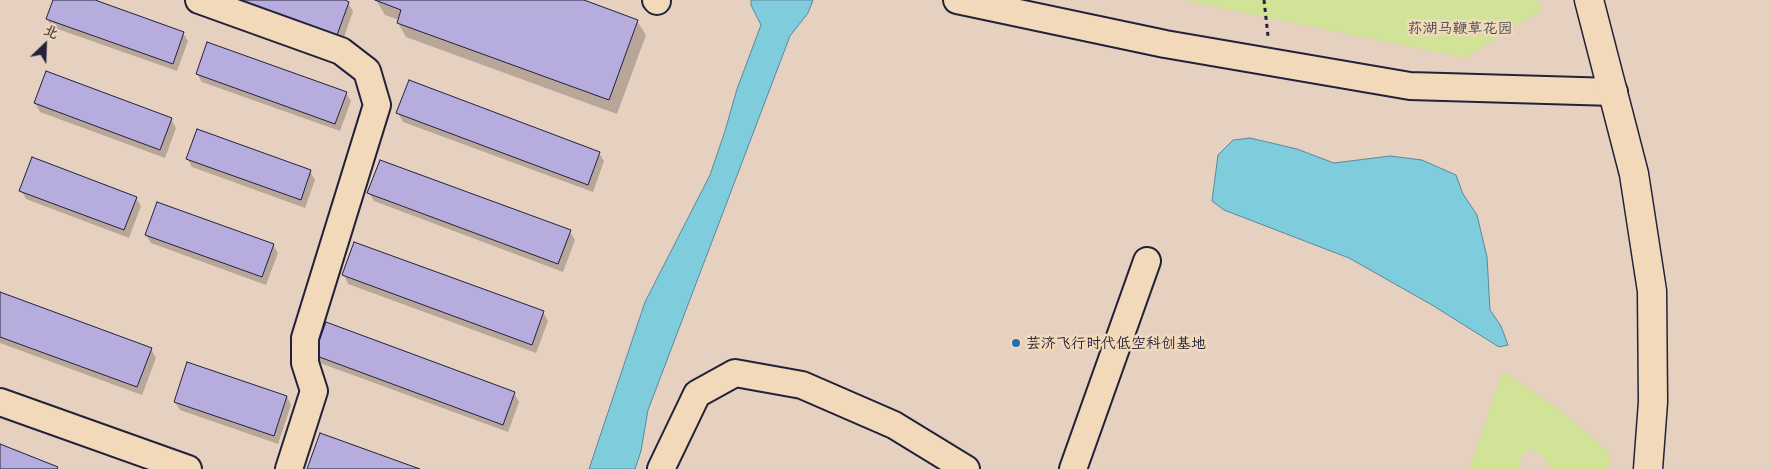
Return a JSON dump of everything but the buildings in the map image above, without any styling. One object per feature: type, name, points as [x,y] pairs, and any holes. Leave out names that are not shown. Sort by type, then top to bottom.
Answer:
[{"type":"main road","points":[[1589,0],[1634,174],[1652,291],[1653,402],[1648,469]]},
{"type":"street","points":[[199,0],[341,51],[367,70],[377,105],[305,338],[305,363],[314,391],[289,469]]},
{"type":"street","points":[[957,0],[1165,44],[1410,86],[1614,92]]},
{"type":"street","points":[[1073,469],[1147,261]]},
{"type":"street","points":[[661,469],[697,394],[735,373],[802,385],[894,425],[966,469]]},
{"type":"street","points":[[0,402],[188,469]]},
{"type":"path","points":[[1264,0],[1271,62]]},
{"type":"green space","name":"荪湖马鞭草花园","points":[[1182,0],[1538,0],[1541,10],[1465,58]]},
{"type":"green space","points":[[1503,371],[1560,410],[1610,453],[1609,469],[1551,469],[1536,450],[1529,449],[1522,456],[1519,469],[1469,469]]},
{"type":"water","points":[[751,0],[813,0],[808,13],[790,36],[648,410],[641,451],[635,469],[589,469],[645,302],[710,175],[737,89],[761,25],[751,5]]},
{"type":"water","points":[[1250,138],[1297,149],[1334,163],[1390,156],[1422,160],[1456,175],[1463,194],[1477,215],[1487,257],[1490,310],[1501,326],[1508,345],[1499,347],[1432,305],[1349,258],[1224,210],[1212,201],[1218,155],[1233,140]]},
{"type":"place","name":"芸济飞行时代低空科创基地","points":[[1016,343]]}]
